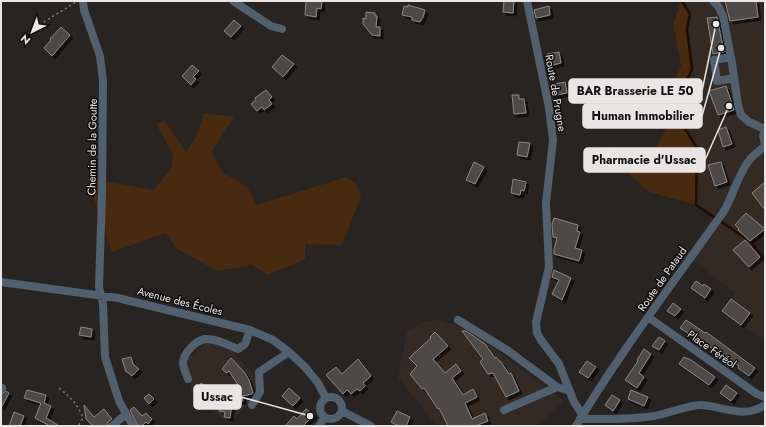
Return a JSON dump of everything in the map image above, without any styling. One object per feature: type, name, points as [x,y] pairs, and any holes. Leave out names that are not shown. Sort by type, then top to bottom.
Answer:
[{"type":"street","name":"Chemin de la Goutte","points":[[84,1],[84,10],[100,56],[103,81],[99,288],[103,304],[104,357],[119,401],[133,426]]},
{"type":"street","points":[[233,1],[271,26],[282,29]]},
{"type":"street","name":"Route de Prugne","points":[[527,1],[549,108],[553,140],[546,203],[550,267],[536,322],[537,332],[541,340],[559,364],[577,407],[579,420]]},
{"type":"street","points":[[713,1],[718,6],[723,16],[741,115],[749,122],[765,129],[765,145]]},
{"type":"street","points":[[731,57],[714,60],[717,81],[734,78]]},
{"type":"street","name":"Route de Pataud","points":[[579,420],[648,317],[729,204],[744,167],[765,145]]},
{"type":"street","name":"Avenue des Écoles","points":[[1,282],[118,298],[250,330],[273,340],[305,367],[318,383],[326,398]]},
{"type":"street","name":"Place Féréol","points":[[648,317],[757,394],[765,397]]},
{"type":"street","points":[[458,320],[500,346],[557,388],[570,390]]},
{"type":"street","points":[[188,379],[183,364],[185,355],[195,344],[204,339],[214,340],[238,349],[245,344],[250,330]]},
{"type":"street","points":[[252,405],[260,392],[259,372],[288,352]]},
{"type":"street","points":[[504,410],[557,388]]},
{"type":"street","points":[[333,397],[341,404],[342,411],[334,419],[327,419],[324,418],[319,409],[321,402],[326,398],[333,397]]},
{"type":"street","points":[[579,420],[615,420],[655,416],[701,405],[729,411],[750,411],[765,405]]},
{"type":"street","points":[[342,411],[371,426]]},
{"type":"street","points":[[112,426],[126,414]]},
{"type":"street","points":[[319,426],[324,418]]},
{"type":"path","points":[[32,30],[77,1]]},
{"type":"path","points":[[59,388],[76,402],[83,418],[78,426]]},
{"type":"shaded area","points":[[681,1],[690,14],[687,29],[692,69],[686,82],[691,119],[685,129],[697,148],[696,205],[649,192],[597,146],[654,152],[670,121],[670,91],[681,66],[673,25]]},
{"type":"shaded area","points":[[682,1],[765,1],[765,229],[750,241],[765,260],[765,342],[722,311],[735,293],[686,256],[713,216],[696,205],[697,148],[685,129],[691,119],[686,82],[692,69],[687,29],[690,14]]},
{"type":"shaded area","points":[[204,113],[234,117],[212,151],[221,171],[247,187],[257,205],[346,177],[357,185],[361,197],[342,245],[305,244],[305,259],[268,275],[252,265],[217,271],[176,248],[166,233],[112,252],[87,178],[154,190],[170,170],[173,154],[156,124],[165,121],[186,152],[196,137]]},
{"type":"shaded area","points":[[438,320],[470,330],[564,401],[537,426],[497,426],[495,424],[489,426],[437,426],[398,378],[407,332],[422,322]]},
{"type":"shaded area","points":[[205,342],[231,350],[253,374],[259,389],[252,402],[228,424],[191,392],[188,359]]},
{"type":"building","points":[[306,1],[322,1],[321,9],[317,8],[316,17],[305,15]]},
{"type":"building","points":[[504,1],[514,1],[513,13],[503,12]]},
{"type":"building","points":[[725,1],[756,1],[758,17],[730,21]]},
{"type":"building","points":[[408,5],[425,10],[420,22],[412,20],[412,17],[402,15],[404,6],[408,7]]},
{"type":"building","points":[[549,6],[550,15],[536,18],[534,10]]},
{"type":"building","points":[[366,12],[375,13],[375,16],[377,16],[376,27],[380,27],[380,36],[372,35],[363,24],[363,18],[366,19]]},
{"type":"building","points":[[717,17],[724,52],[713,54],[707,18]]},
{"type":"building","points":[[234,20],[241,26],[231,37],[224,31]]},
{"type":"building","points":[[61,27],[70,35],[52,56],[44,48]]},
{"type":"building","points":[[559,52],[561,63],[549,66],[547,54]]},
{"type":"building","points":[[282,55],[294,64],[283,77],[272,67]]},
{"type":"building","points":[[192,65],[199,71],[193,77],[196,79],[191,85],[182,76]]},
{"type":"building","points":[[565,82],[567,93],[552,96],[550,85]]},
{"type":"building","points":[[726,86],[734,110],[718,115],[709,91]]},
{"type":"building","points":[[266,90],[272,97],[269,100],[272,104],[264,110],[262,107],[257,111],[251,104],[256,100],[255,98]]},
{"type":"building","points":[[512,95],[519,95],[519,99],[524,99],[526,113],[514,114]]},
{"type":"building","points":[[726,127],[732,144],[723,147],[718,130]]},
{"type":"building","points":[[519,142],[530,143],[527,157],[517,155]]},
{"type":"building","points":[[474,162],[484,167],[475,184],[466,180]]},
{"type":"building","points":[[721,162],[727,182],[715,186],[708,165]]},
{"type":"building","points":[[513,179],[526,182],[524,191],[521,190],[520,195],[511,193]]},
{"type":"building","points":[[765,182],[765,210],[752,193]]},
{"type":"building","points":[[746,213],[765,229],[750,241],[738,230],[739,229],[735,225]]},
{"type":"building","points":[[554,218],[578,225],[577,231],[580,232],[575,248],[582,250],[579,261],[554,254],[557,238],[553,237],[552,224]]},
{"type":"building","points":[[745,240],[760,257],[749,267],[733,250]]},
{"type":"building","points":[[554,270],[571,278],[562,300],[552,294],[559,280],[552,277]]},
{"type":"building","points":[[696,281],[711,289],[705,298],[691,288]]},
{"type":"building","points":[[731,299],[750,313],[741,325],[722,311]]},
{"type":"building","points":[[673,303],[681,309],[675,316],[667,311]]},
{"type":"building","points":[[686,320],[705,333],[706,332],[755,368],[749,376],[738,368],[739,366],[680,328]]},
{"type":"building","points":[[81,327],[92,329],[91,337],[79,335]]},
{"type":"building","points":[[462,331],[466,331],[485,344],[495,358],[496,357],[501,362],[509,374],[511,373],[519,391],[506,397],[493,373],[488,374],[480,362],[483,359]]},
{"type":"building","points":[[435,332],[448,346],[433,359],[445,373],[456,364],[461,371],[452,378],[463,395],[473,389],[477,397],[465,403],[472,419],[485,413],[488,421],[475,426],[448,426],[439,408],[438,409],[424,388],[422,389],[410,374],[417,366],[409,358],[431,338],[430,337]]},
{"type":"building","points":[[659,337],[665,341],[659,350],[652,346]]},
{"type":"building","points":[[644,349],[651,354],[639,373],[644,377],[637,388],[625,380]]},
{"type":"building","points":[[131,357],[133,364],[139,369],[132,376],[126,372],[122,359]]},
{"type":"building","points":[[684,357],[691,360],[715,377],[709,385],[679,364]]},
{"type":"building","points":[[231,358],[244,372],[249,380],[253,393],[242,396],[243,401],[232,402],[230,418],[224,417],[225,412],[219,411],[221,405],[214,406],[209,402],[207,404],[202,400],[204,398],[196,391],[201,383],[215,395],[240,388],[229,371],[227,373],[222,369]]},
{"type":"building","points":[[358,359],[371,376],[363,383],[365,386],[360,391],[357,389],[351,394],[347,390],[343,394],[326,375],[336,367],[342,374]]},
{"type":"building","points":[[587,361],[596,367],[588,378],[579,372]]},
{"type":"building","points":[[726,385],[737,393],[731,401],[720,393]]},
{"type":"building","points":[[289,388],[300,398],[293,406],[282,396]]},
{"type":"building","points":[[27,390],[46,395],[44,403],[51,406],[46,418],[58,425],[57,426],[50,426],[35,418],[41,403],[24,398]]},
{"type":"building","points":[[631,390],[648,397],[644,406],[628,399]]},
{"type":"building","points":[[6,391],[9,393],[1,408],[1,394]]},
{"type":"building","points":[[149,394],[154,399],[149,404],[144,398]]},
{"type":"building","points":[[612,395],[620,400],[613,411],[605,405]]},
{"type":"building","points":[[84,405],[94,417],[104,409],[112,419],[108,422],[107,426],[93,426],[86,419]]},
{"type":"building","points":[[134,407],[142,416],[146,413],[152,419],[148,424],[146,422],[142,426],[138,426],[130,410]]},
{"type":"building","points":[[306,409],[314,415],[303,426],[285,426],[294,416],[297,419]]},
{"type":"building","points":[[397,411],[410,417],[406,426],[399,426],[391,422]]},
{"type":"building","points":[[14,412],[24,416],[20,426],[9,426]]},
{"type":"waterway","points":[[682,1],[690,14],[687,29],[692,69],[686,82],[691,119],[685,129],[697,148],[696,205],[750,241],[765,260]]},
{"type":"place","name":"BAR Brasserie LE 50","points":[[716,24]]},
{"type":"place","name":"Human Immobilier","points":[[721,48]]},
{"type":"place","name":"Pharmacie d'Ussac","points":[[729,106]]},
{"type":"place","name":"Ussac","points":[[310,416]]}]
